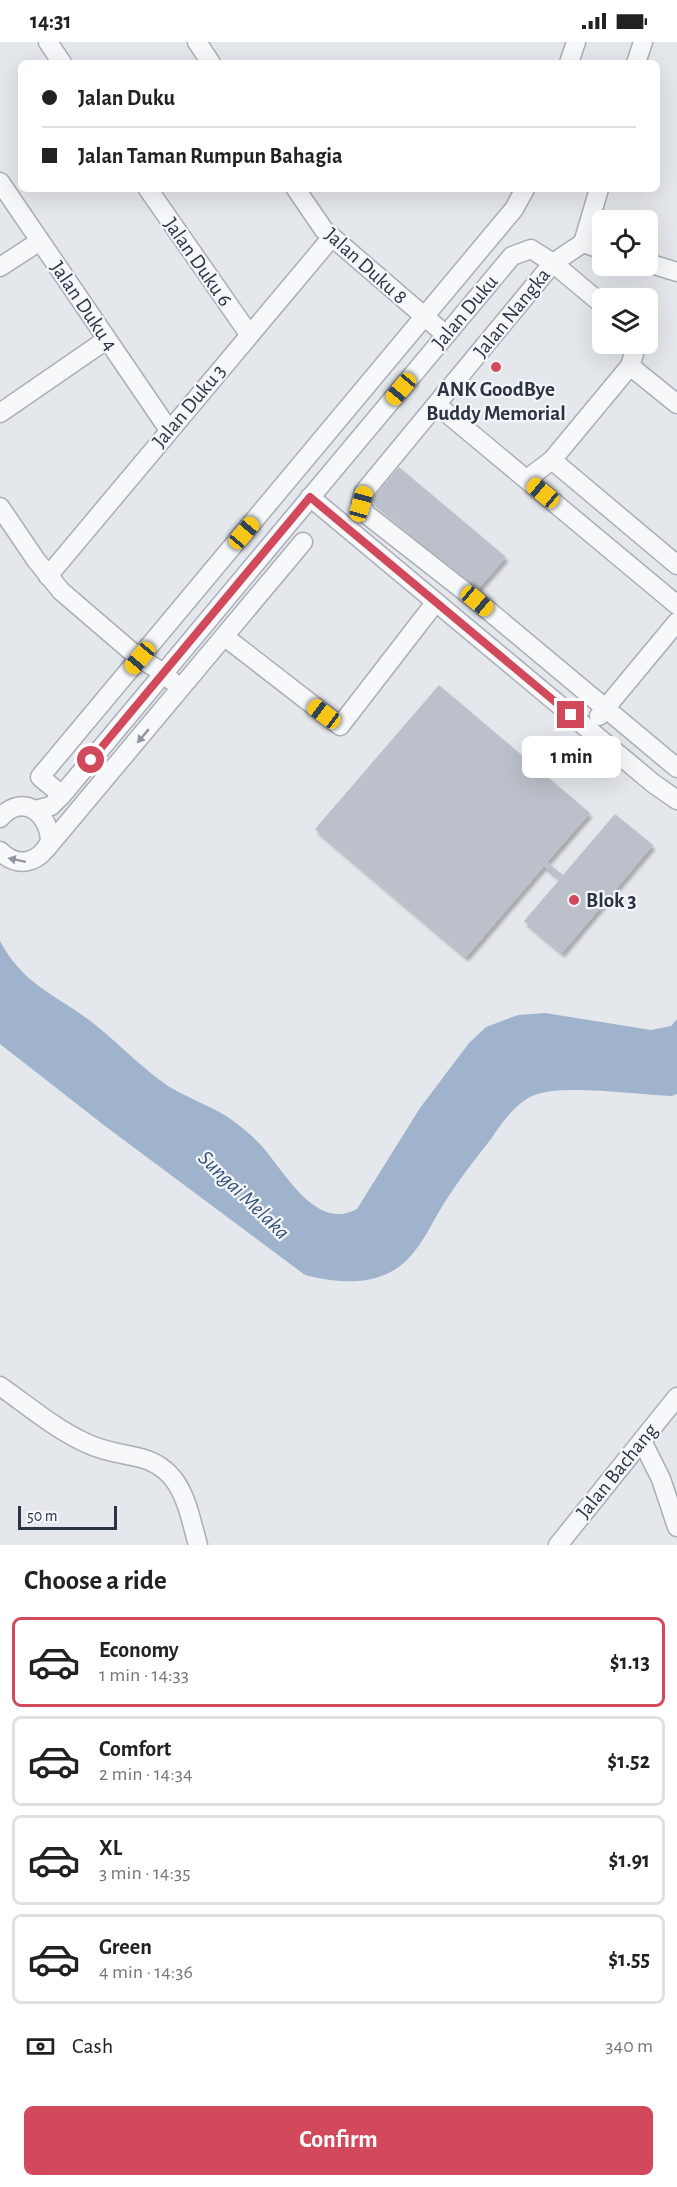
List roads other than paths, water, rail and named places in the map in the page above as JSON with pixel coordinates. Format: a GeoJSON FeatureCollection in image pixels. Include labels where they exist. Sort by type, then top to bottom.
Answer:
{"type":"FeatureCollection","features":[{"type":"Feature","properties":{"kind":"street"},"geometry":{"type":"LineString","coordinates":[[48,42],[60,60]]}},
{"type":"Feature","properties":{"kind":"street"},"geometry":{"type":"LineString","coordinates":[[197,42],[209,60]]}},
{"type":"Feature","properties":{"kind":"street"},"geometry":{"type":"LineString","coordinates":[[570,60],[576,42]]}},
{"type":"Feature","properties":{"kind":"street"},"geometry":{"type":"LineString","coordinates":[[637,60],[643,42]]}},
{"type":"Feature","properties":{"kind":"street","name":"Jalan Duku 4"},"geometry":{"type":"LineString","coordinates":[[0,182],[169,430]]}},
{"type":"Feature","properties":{"kind":"street","name":"Jalan Duku 6"},"geometry":{"type":"LineString","coordinates":[[150,192],[249,334]]}},
{"type":"Feature","properties":{"kind":"street","name":"Jalan Duku 8"},"geometry":{"type":"LineString","coordinates":[[298,192],[332,237],[446,335]]}},
{"type":"Feature","properties":{"kind":"street","name":"Jalan Duku"},"geometry":{"type":"LineString","coordinates":[[62,795],[40,777],[514,209],[523,192]]}},
{"type":"Feature","properties":{"kind":"street"},"geometry":{"type":"LineString","coordinates":[[592,246],[583,243],[598,192]]}},
{"type":"Feature","properties":{"kind":"street","name":"Jalan Duku 3"},"geometry":{"type":"LineString","coordinates":[[48,576],[332,237]]}},
{"type":"Feature","properties":{"kind":"street"},"geometry":{"type":"LineString","coordinates":[[0,267],[40,241]]}},
{"type":"Feature","properties":{"kind":"street","name":"Jalan Nangka"},"geometry":{"type":"LineString","coordinates":[[583,243],[553,263],[364,492],[361,504],[366,514],[477,601],[606,708]]}},
{"type":"Feature","properties":{"kind":"street","name":"Jalan Duku"},"geometry":{"type":"LineString","coordinates":[[35,810],[51,806],[62,795],[512,256],[531,249],[553,263]]}},
{"type":"Feature","properties":{"kind":"street"},"geometry":{"type":"LineString","coordinates":[[553,263],[592,296]]}},
{"type":"Feature","properties":{"kind":"street"},"geometry":{"type":"LineString","coordinates":[[658,266],[677,272]]}},
{"type":"Feature","properties":{"kind":"street"},"geometry":{"type":"LineString","coordinates":[[0,413],[106,340]]}},
{"type":"Feature","properties":{"kind":"street"},"geometry":{"type":"LineString","coordinates":[[527,479],[552,460],[634,355],[677,404]]}},
{"type":"Feature","properties":{"kind":"street"},"geometry":{"type":"LineString","coordinates":[[437,405],[677,605]]}},
{"type":"Feature","properties":{"kind":"street"},"geometry":{"type":"LineString","coordinates":[[552,460],[677,565]]}},
{"type":"Feature","properties":{"kind":"street"},"geometry":{"type":"LineString","coordinates":[[310,497],[435,603],[677,800]]}},
{"type":"Feature","properties":{"kind":"street"},"geometry":{"type":"LineString","coordinates":[[0,507],[61,591],[140,658],[164,673],[180,691]]}},
{"type":"Feature","properties":{"kind":"street"},"geometry":{"type":"LineString","coordinates":[[0,851],[6,858],[24,862],[33,861],[46,849],[225,638],[303,542]]}},
{"type":"Feature","properties":{"kind":"street"},"geometry":{"type":"LineString","coordinates":[[225,638],[340,726],[435,603]]}},
{"type":"Feature","properties":{"kind":"street"},"geometry":{"type":"LineString","coordinates":[[588,729],[677,622]]}},
{"type":"Feature","properties":{"kind":"street"},"geometry":{"type":"LineString","coordinates":[[606,708],[677,768]]}},
{"type":"Feature","properties":{"kind":"street"},"geometry":{"type":"LineString","coordinates":[[0,818],[18,807],[35,810],[47,823],[50,841],[46,849]]}},
{"type":"Feature","properties":{"kind":"street"},"geometry":{"type":"LineString","coordinates":[[0,1386],[84,1442],[103,1450],[153,1461],[164,1467],[182,1489],[198,1545]]}},
{"type":"Feature","properties":{"kind":"street","name":"Jalan Bachang"},"geometry":{"type":"LineString","coordinates":[[558,1545],[677,1397]]}},
{"type":"Feature","properties":{"kind":"street"},"geometry":{"type":"LineString","coordinates":[[642,1441],[661,1479],[677,1527]]}},
{"type":"Feature","properties":{"kind":"water","name":"Sungai Melaka"},"geometry":{"type":"Polygon","coordinates":[[[0,941],[20,970],[44,990],[84,1016],[168,1086],[224,1115],[243,1129],[260,1144],[302,1195],[314,1205],[328,1212],[342,1214],[357,1209],[420,1108],[469,1043],[486,1027],[518,1015],[545,1013],[651,1030],[671,1026],[677,1019],[677,1094],[672,1096],[560,1090],[532,1096],[514,1109],[504,1121],[453,1190],[408,1259],[385,1275],[373,1279],[345,1281],[318,1278],[305,1275],[105,1126],[0,1044],[0,941]]]}},
{"type":"Feature","properties":{"kind":"place","name":"ANK GoodBye Buddy Memorial"},"geometry":{"type":"Point","coordinates":[496,367]}},
{"type":"Feature","properties":{"kind":"place","name":"Blok 3"},"geometry":{"type":"Point","coordinates":[574,900]}}]}
